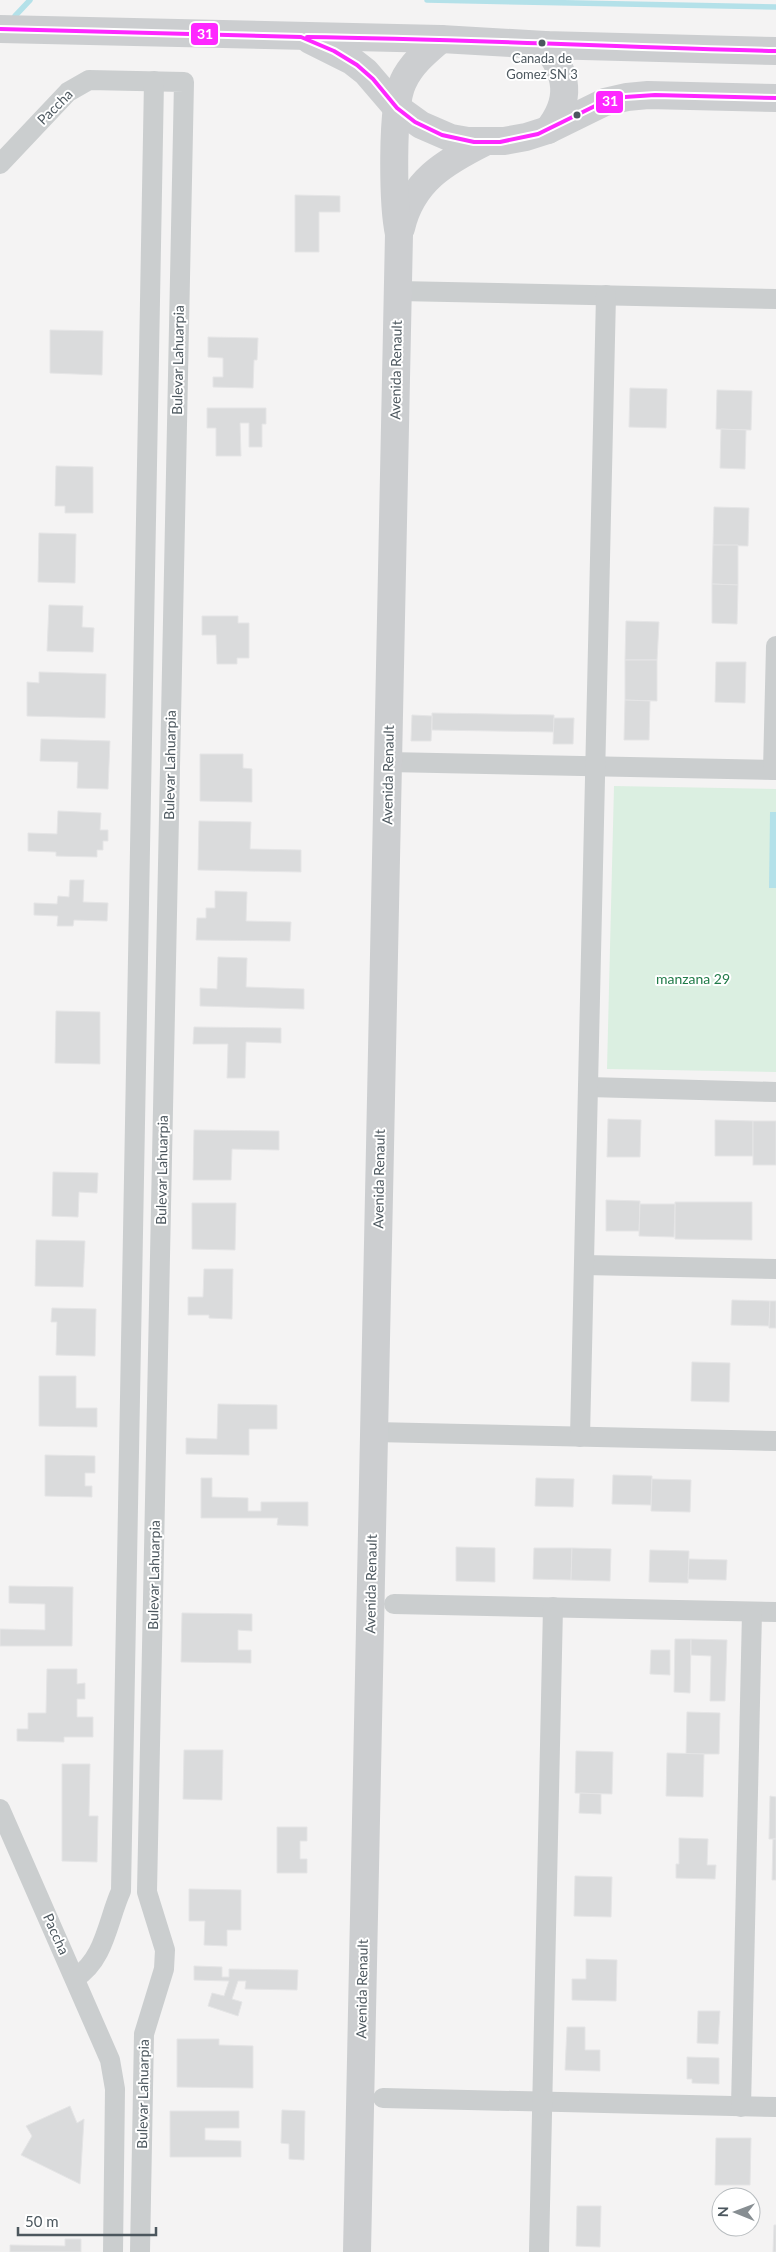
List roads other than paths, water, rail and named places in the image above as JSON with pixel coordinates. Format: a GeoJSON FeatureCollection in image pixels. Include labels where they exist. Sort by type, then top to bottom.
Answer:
{"type":"FeatureCollection","features":[{"type":"Feature","properties":{"kind":"street"},"geometry":{"type":"LineString","coordinates":[[0,29],[441,39],[545,46],[776,51]]}},
{"type":"Feature","properties":{"kind":"street"},"geometry":{"type":"LineString","coordinates":[[301,37],[322,45],[352,61],[366,72],[396,107],[408,117],[435,132],[451,138],[485,142],[504,141],[548,130],[605,102],[627,97],[648,95],[776,98]]}},
{"type":"Feature","properties":{"kind":"street"},"geometry":{"type":"LineString","coordinates":[[396,107],[402,84],[407,74],[441,39]]}},
{"type":"Feature","properties":{"kind":"street"},"geometry":{"type":"LineString","coordinates":[[545,46],[558,62],[565,82],[563,103],[548,130]]}},
{"type":"Feature","properties":{"kind":"street","name":"Paccha"},"geometry":{"type":"LineString","coordinates":[[0,164],[68,92],[81,83],[89,80],[184,82]]}},
{"type":"Feature","properties":{"kind":"street"},"geometry":{"type":"LineString","coordinates":[[76,1978],[85,1972],[95,1961],[121,1890],[154,81]]}},
{"type":"Feature","properties":{"kind":"street","name":"Bulevar Lahuarpia"},"geometry":{"type":"LineString","coordinates":[[140,2252],[144,2034],[164,1970],[165,1950],[147,1892],[184,82]]}},
{"type":"Feature","properties":{"kind":"street","name":"Avenida Renault"},"geometry":{"type":"LineString","coordinates":[[357,2252],[398,291],[399,234],[395,215],[396,107]]}},
{"type":"Feature","properties":{"kind":"street"},"geometry":{"type":"LineString","coordinates":[[399,234],[402,220],[414,194],[434,170],[448,160],[485,142]]}},
{"type":"Feature","properties":{"kind":"street"},"geometry":{"type":"LineString","coordinates":[[398,291],[776,299]]}},
{"type":"Feature","properties":{"kind":"street"},"geometry":{"type":"LineString","coordinates":[[580,1436],[606,295]]}},
{"type":"Feature","properties":{"kind":"street"},"geometry":{"type":"LineString","coordinates":[[388,762],[774,770],[776,646]]}},
{"type":"Feature","properties":{"kind":"street"},"geometry":{"type":"LineString","coordinates":[[588,1087],[776,1092]]}},
{"type":"Feature","properties":{"kind":"street"},"geometry":{"type":"LineString","coordinates":[[584,1265],[776,1269]]}},
{"type":"Feature","properties":{"kind":"street"},"geometry":{"type":"LineString","coordinates":[[374,1432],[776,1441]]}},
{"type":"Feature","properties":{"kind":"street"},"geometry":{"type":"LineString","coordinates":[[394,1604],[776,1612]]}},
{"type":"Feature","properties":{"kind":"street"},"geometry":{"type":"LineString","coordinates":[[539,2252],[553,1607]]}},
{"type":"Feature","properties":{"kind":"street"},"geometry":{"type":"LineString","coordinates":[[741,2106],[752,1612]]}},
{"type":"Feature","properties":{"kind":"street","name":"Paccha"},"geometry":{"type":"LineString","coordinates":[[0,1809],[76,1978],[110,2060],[115,2089],[113,2252]]}},
{"type":"Feature","properties":{"kind":"street"},"geometry":{"type":"LineString","coordinates":[[121,1890],[147,1892]]}},
{"type":"Feature","properties":{"kind":"street"},"geometry":{"type":"LineString","coordinates":[[110,2060],[122,2064],[132,2062],[143,2054]]}},
{"type":"Feature","properties":{"kind":"street"},"geometry":{"type":"LineString","coordinates":[[383,2098],[776,2107]]}},
{"type":"Feature","properties":{"kind":"water"},"geometry":{"type":"Polygon","coordinates":[[[770,812],[776,812],[776,888],[769,888],[770,812]]]}},
{"type":"Feature","properties":{"kind":"waterway"},"geometry":{"type":"LineString","coordinates":[[15,16],[30,0]]}},
{"type":"Feature","properties":{"kind":"waterway"},"geometry":{"type":"LineString","coordinates":[[427,0],[776,7]]}},
{"type":"Feature","properties":{"kind":"place","name":"Canada de Gomez SN 3"},"geometry":{"type":"Point","coordinates":[542,43]}},
{"type":"Feature","properties":{"kind":"park label","name":"manzana 29"},"geometry":{"type":"Point","coordinates":[693,979]}}]}
